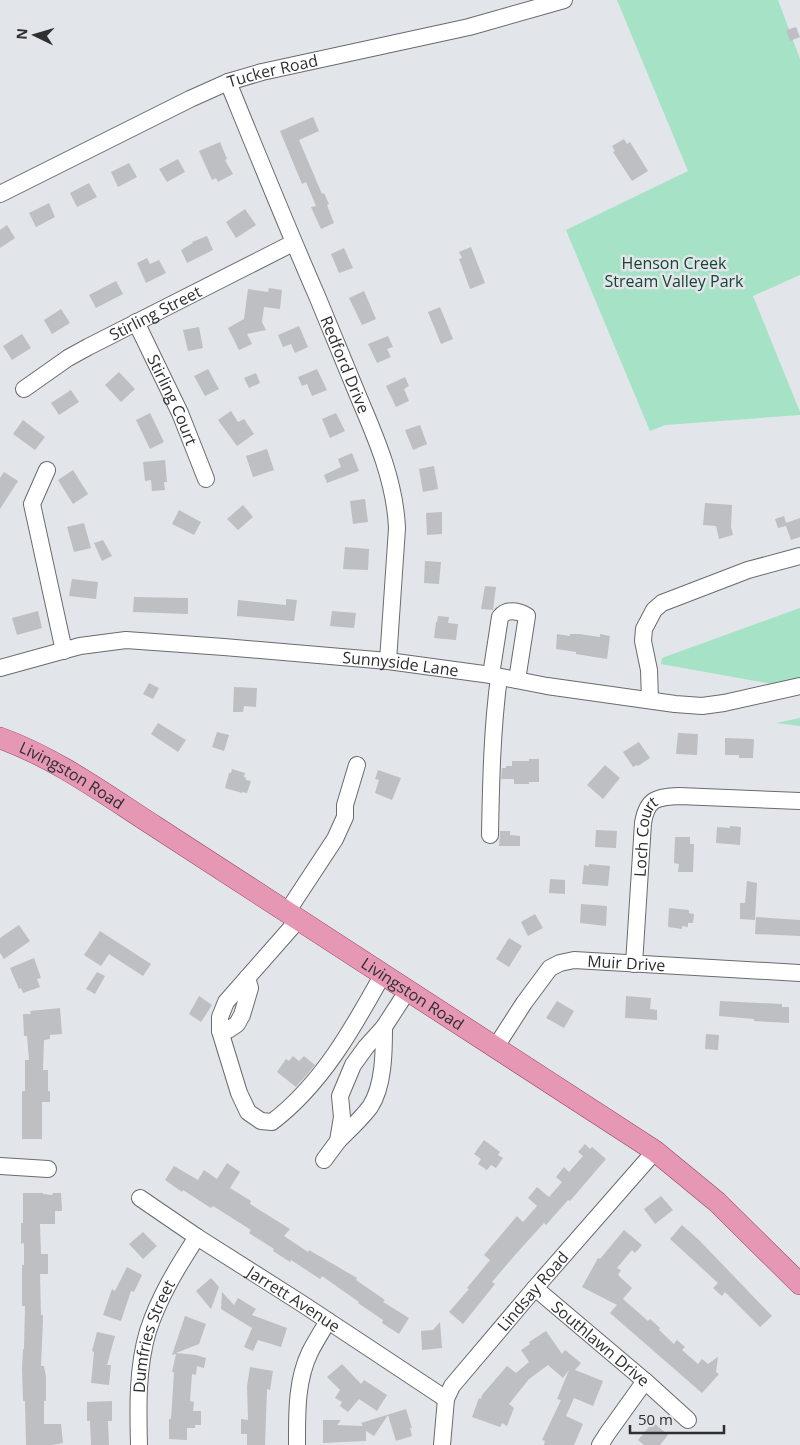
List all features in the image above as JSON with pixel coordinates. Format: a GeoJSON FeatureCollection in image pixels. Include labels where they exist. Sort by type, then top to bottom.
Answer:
{"type":"FeatureCollection","features":[{"type":"Feature","properties":{"kind":"main road","name":"Livingston Road"},"geometry":{"type":"LineString","coordinates":[[0,738],[44,756],[655,1151],[717,1202],[800,1284]]}},
{"type":"Feature","properties":{"kind":"street","name":"Tucker Road"},"geometry":{"type":"LineString","coordinates":[[0,194],[173,107],[228,82],[264,72],[469,27],[564,0]]}},
{"type":"Feature","properties":{"kind":"street","name":"Redford Drive"},"geometry":{"type":"LineString","coordinates":[[228,82],[293,243],[376,438],[390,480],[397,528],[388,661]]}},
{"type":"Feature","properties":{"kind":"street","name":"Stirling Street"},"geometry":{"type":"LineString","coordinates":[[24,389],[79,352],[293,243]]}},
{"type":"Feature","properties":{"kind":"street","name":"Stirling Court"},"geometry":{"type":"LineString","coordinates":[[136,322],[180,413],[206,479]]}},
{"type":"Feature","properties":{"kind":"street"},"geometry":{"type":"LineString","coordinates":[[47,470],[32,504],[64,651]]}},
{"type":"Feature","properties":{"kind":"street"},"geometry":{"type":"LineString","coordinates":[[650,700],[649,670],[643,641],[644,629],[654,610],[662,603],[748,570],[800,556]]}},
{"type":"Feature","properties":{"kind":"street"},"geometry":{"type":"LineString","coordinates":[[490,835],[491,756],[500,617],[509,611],[521,612],[527,616],[517,680]]}},
{"type":"Feature","properties":{"kind":"street","name":"Sunnyside Lane"},"geometry":{"type":"LineString","coordinates":[[0,668],[64,651],[126,640],[388,661],[495,676],[547,686],[702,706],[800,686]]}},
{"type":"Feature","properties":{"kind":"street"},"geometry":{"type":"LineString","coordinates":[[357,765],[345,805],[345,817],[335,839],[293,916],[247,978],[250,988],[237,1024],[228,1030],[220,1031],[239,1093],[248,1112],[261,1122],[272,1122],[288,1110],[321,1074],[354,1026],[383,974]]}},
{"type":"Feature","properties":{"kind":"street","name":"Loch Court"},"geometry":{"type":"LineString","coordinates":[[634,964],[643,824],[646,810],[652,802],[665,797],[679,796],[800,801]]}},
{"type":"Feature","properties":{"kind":"street","name":"Muir Drive"},"geometry":{"type":"LineString","coordinates":[[495,1048],[529,995],[550,968],[560,963],[574,960],[800,973]]}},
{"type":"Feature","properties":{"kind":"street"},"geometry":{"type":"LineString","coordinates":[[338,1142],[342,1117],[340,1096],[353,1064],[384,1026],[408,990]]}},
{"type":"Feature","properties":{"kind":"street"},"geometry":{"type":"LineString","coordinates":[[324,1160],[371,1106],[380,1082],[383,1062],[384,1026]]}},
{"type":"Feature","properties":{"kind":"street","name":"Lindsay Road"},"geometry":{"type":"LineString","coordinates":[[442,1445],[446,1399],[452,1386],[655,1151]]}},
{"type":"Feature","properties":{"kind":"street"},"geometry":{"type":"LineString","coordinates":[[0,1166],[48,1169]]}},
{"type":"Feature","properties":{"kind":"street","name":"Jarrett Avenue"},"geometry":{"type":"LineString","coordinates":[[140,1198],[446,1399]]}},
{"type":"Feature","properties":{"kind":"street","name":"Dumfries Street"},"geometry":{"type":"LineString","coordinates":[[139,1445],[140,1375],[148,1331],[156,1309],[176,1268],[197,1237]]}},
{"type":"Feature","properties":{"kind":"street","name":"Southlawn Drive"},"geometry":{"type":"LineString","coordinates":[[535,1288],[688,1420]]}},
{"type":"Feature","properties":{"kind":"street"},"geometry":{"type":"LineString","coordinates":[[296,1445],[300,1382],[310,1352],[328,1321]]}},
{"type":"Feature","properties":{"kind":"street"},"geometry":{"type":"LineString","coordinates":[[600,1445],[645,1381]]}},
{"type":"Feature","properties":{"kind":"green space","name":"Henson Creek Stream Valley Park"},"geometry":{"type":"Polygon","coordinates":[[[617,0],[778,0],[800,59],[800,275],[753,296],[800,415],[665,425],[650,431],[566,230],[688,171],[617,0]]]}},
{"type":"Feature","properties":{"kind":"green space"},"geometry":{"type":"Polygon","coordinates":[[[800,608],[800,689],[661,664],[662,658],[800,608]]]}},
{"type":"Feature","properties":{"kind":"green space"},"geometry":{"type":"Polygon","coordinates":[[[800,718],[800,726],[776,723],[800,718]]]}},
{"type":"Feature","properties":{"kind":"building"},"geometry":{"type":"Polygon","coordinates":[[[796,27],[800,37],[790,41],[786,30],[796,27]]]}},
{"type":"Feature","properties":{"kind":"building"},"geometry":{"type":"Polygon","coordinates":[[[313,117],[319,131],[299,140],[322,194],[324,193],[329,204],[327,205],[334,223],[321,229],[311,207],[316,206],[306,182],[302,184],[280,131],[313,117]]]}},
{"type":"Feature","properties":{"kind":"building"},"geometry":{"type":"Polygon","coordinates":[[[624,139],[627,144],[630,142],[648,171],[632,181],[613,152],[615,151],[612,146],[624,139]]]}},
{"type":"Feature","properties":{"kind":"building"},"geometry":{"type":"Polygon","coordinates":[[[220,142],[227,159],[225,160],[233,174],[218,182],[216,178],[212,180],[199,151],[220,142]]]}},
{"type":"Feature","properties":{"kind":"building"},"geometry":{"type":"Polygon","coordinates":[[[178,159],[185,172],[167,182],[159,169],[178,159]]]}},
{"type":"Feature","properties":{"kind":"building"},"geometry":{"type":"Polygon","coordinates":[[[129,163],[137,177],[118,187],[111,172],[129,163]]]}},
{"type":"Feature","properties":{"kind":"building"},"geometry":{"type":"Polygon","coordinates":[[[89,183],[97,197],[77,207],[70,193],[89,183]]]}},
{"type":"Feature","properties":{"kind":"building"},"geometry":{"type":"Polygon","coordinates":[[[49,203],[55,217],[36,227],[29,213],[49,203]]]}},
{"type":"Feature","properties":{"kind":"building"},"geometry":{"type":"Polygon","coordinates":[[[245,209],[256,225],[236,238],[226,222],[245,209]]]}},
{"type":"Feature","properties":{"kind":"building"},"geometry":{"type":"Polygon","coordinates":[[[7,225],[15,238],[0,248],[0,230],[7,225]]]}},
{"type":"Feature","properties":{"kind":"building"},"geometry":{"type":"Polygon","coordinates":[[[207,236],[213,250],[187,263],[181,250],[192,242],[207,236]]]}},
{"type":"Feature","properties":{"kind":"building"},"geometry":{"type":"Polygon","coordinates":[[[471,247],[485,283],[470,289],[459,259],[462,258],[459,252],[471,247]]]}},
{"type":"Feature","properties":{"kind":"building"},"geometry":{"type":"Polygon","coordinates":[[[344,248],[353,268],[339,273],[331,254],[344,248]]]}},
{"type":"Feature","properties":{"kind":"building"},"geometry":{"type":"Polygon","coordinates":[[[147,258],[150,264],[159,260],[166,273],[146,283],[137,263],[147,258]]]}},
{"type":"Feature","properties":{"kind":"building"},"geometry":{"type":"Polygon","coordinates":[[[116,281],[123,294],[96,308],[89,295],[116,281]]]}},
{"type":"Feature","properties":{"kind":"building"},"geometry":{"type":"Polygon","coordinates":[[[269,288],[282,290],[280,309],[264,307],[262,322],[266,330],[247,334],[252,344],[239,350],[228,328],[244,319],[248,289],[268,292],[269,288]]]}},
{"type":"Feature","properties":{"kind":"building"},"geometry":{"type":"Polygon","coordinates":[[[364,291],[376,319],[362,325],[349,298],[364,291]]]}},
{"type":"Feature","properties":{"kind":"building"},"geometry":{"type":"Polygon","coordinates":[[[440,307],[453,339],[441,344],[428,312],[440,307]]]}},
{"type":"Feature","properties":{"kind":"building"},"geometry":{"type":"Polygon","coordinates":[[[61,309],[70,323],[52,334],[44,320],[61,309]]]}},
{"type":"Feature","properties":{"kind":"building"},"geometry":{"type":"Polygon","coordinates":[[[299,326],[308,347],[295,353],[291,344],[283,347],[278,335],[299,326]]]}},
{"type":"Feature","properties":{"kind":"building"},"geometry":{"type":"Polygon","coordinates":[[[199,327],[203,348],[188,351],[183,330],[199,327]]]}},
{"type":"Feature","properties":{"kind":"building"},"geometry":{"type":"Polygon","coordinates":[[[22,334],[31,348],[12,360],[3,346],[22,334]]]}},
{"type":"Feature","properties":{"kind":"building"},"geometry":{"type":"Polygon","coordinates":[[[388,336],[393,347],[387,349],[391,357],[377,363],[368,344],[388,336]]]}},
{"type":"Feature","properties":{"kind":"building"},"geometry":{"type":"Polygon","coordinates":[[[208,369],[219,389],[205,396],[194,376],[208,369]]]}},
{"type":"Feature","properties":{"kind":"building"},"geometry":{"type":"Polygon","coordinates":[[[317,369],[327,390],[312,396],[307,384],[302,386],[298,377],[317,369]]]}},
{"type":"Feature","properties":{"kind":"building"},"geometry":{"type":"Polygon","coordinates":[[[119,372],[135,389],[121,402],[105,385],[119,372]]]}},
{"type":"Feature","properties":{"kind":"building"},"geometry":{"type":"Polygon","coordinates":[[[256,373],[260,383],[249,388],[244,378],[256,373]]]}},
{"type":"Feature","properties":{"kind":"building"},"geometry":{"type":"Polygon","coordinates":[[[405,377],[409,386],[404,389],[409,401],[396,407],[386,386],[405,377]]]}},
{"type":"Feature","properties":{"kind":"building"},"geometry":{"type":"Polygon","coordinates":[[[71,390],[79,402],[59,415],[51,403],[71,390]]]}},
{"type":"Feature","properties":{"kind":"building"},"geometry":{"type":"Polygon","coordinates":[[[231,411],[238,422],[244,419],[254,434],[237,446],[218,420],[231,411]]]}},
{"type":"Feature","properties":{"kind":"building"},"geometry":{"type":"Polygon","coordinates":[[[150,413],[164,442],[150,449],[136,420],[150,413]]]}},
{"type":"Feature","properties":{"kind":"building"},"geometry":{"type":"Polygon","coordinates":[[[336,413],[345,431],[330,438],[322,419],[336,413]]]}},
{"type":"Feature","properties":{"kind":"building"},"geometry":{"type":"Polygon","coordinates":[[[23,420],[45,437],[35,450],[13,434],[23,420]]]}},
{"type":"Feature","properties":{"kind":"building"},"geometry":{"type":"Polygon","coordinates":[[[420,425],[427,444],[413,450],[405,430],[420,425]]]}},
{"type":"Feature","properties":{"kind":"building"},"geometry":{"type":"Polygon","coordinates":[[[267,449],[274,470],[253,477],[246,456],[267,449]]]}},
{"type":"Feature","properties":{"kind":"building"},"geometry":{"type":"Polygon","coordinates":[[[352,453],[359,471],[327,483],[324,475],[341,467],[338,459],[352,453]]]}},
{"type":"Feature","properties":{"kind":"building"},"geometry":{"type":"Polygon","coordinates":[[[165,460],[167,482],[164,482],[165,490],[152,491],[151,480],[145,481],[143,462],[165,460]]]}},
{"type":"Feature","properties":{"kind":"building"},"geometry":{"type":"Polygon","coordinates":[[[434,466],[438,489],[423,492],[419,469],[434,466]]]}},
{"type":"Feature","properties":{"kind":"building"},"geometry":{"type":"Polygon","coordinates":[[[73,470],[88,494],[73,504],[58,480],[73,470]]]}},
{"type":"Feature","properties":{"kind":"building"},"geometry":{"type":"Polygon","coordinates":[[[4,472],[18,481],[0,509],[0,478],[4,472]]]}},
{"type":"Feature","properties":{"kind":"building"},"geometry":{"type":"Polygon","coordinates":[[[365,499],[368,522],[353,524],[350,501],[365,499]]]}},
{"type":"Feature","properties":{"kind":"building"},"geometry":{"type":"Polygon","coordinates":[[[705,503],[732,505],[731,527],[733,535],[719,539],[716,526],[703,525],[705,503]]]}},
{"type":"Feature","properties":{"kind":"building"},"geometry":{"type":"Polygon","coordinates":[[[243,505],[253,517],[238,530],[227,519],[243,505]]]}},
{"type":"Feature","properties":{"kind":"building"},"geometry":{"type":"Polygon","coordinates":[[[179,510],[201,522],[194,535],[172,524],[179,510]]]}},
{"type":"Feature","properties":{"kind":"building"},"geometry":{"type":"Polygon","coordinates":[[[442,512],[442,534],[427,535],[426,513],[442,512]]]}},
{"type":"Feature","properties":{"kind":"building"},"geometry":{"type":"Polygon","coordinates":[[[784,516],[786,523],[800,518],[800,537],[791,540],[786,526],[778,528],[775,519],[784,516]]]}},
{"type":"Feature","properties":{"kind":"building"},"geometry":{"type":"Polygon","coordinates":[[[84,523],[91,548],[74,552],[67,527],[84,523]]]}},
{"type":"Feature","properties":{"kind":"building"},"geometry":{"type":"Polygon","coordinates":[[[103,540],[112,556],[102,561],[94,543],[103,540]]]}},
{"type":"Feature","properties":{"kind":"building"},"geometry":{"type":"Polygon","coordinates":[[[345,547],[369,549],[368,570],[343,569],[345,547]]]}},
{"type":"Feature","properties":{"kind":"building"},"geometry":{"type":"Polygon","coordinates":[[[425,561],[441,562],[439,584],[424,583],[425,561]]]}},
{"type":"Feature","properties":{"kind":"building"},"geometry":{"type":"Polygon","coordinates":[[[72,579],[98,582],[96,599],[69,596],[72,579]]]}},
{"type":"Feature","properties":{"kind":"building"},"geometry":{"type":"Polygon","coordinates":[[[485,586],[496,587],[493,610],[481,609],[485,586]]]}},
{"type":"Feature","properties":{"kind":"building"},"geometry":{"type":"Polygon","coordinates":[[[134,597],[188,598],[188,614],[133,612],[134,597]]]}},
{"type":"Feature","properties":{"kind":"building"},"geometry":{"type":"Polygon","coordinates":[[[286,599],[297,600],[294,621],[237,616],[238,600],[286,605],[286,599]]]}},
{"type":"Feature","properties":{"kind":"building"},"geometry":{"type":"Polygon","coordinates":[[[38,611],[42,628],[17,635],[12,618],[38,611]]]}},
{"type":"Feature","properties":{"kind":"building"},"geometry":{"type":"Polygon","coordinates":[[[332,611],[356,613],[354,628],[330,626],[332,611]]]}},
{"type":"Feature","properties":{"kind":"building"},"geometry":{"type":"Polygon","coordinates":[[[438,616],[449,617],[448,623],[458,624],[456,640],[434,638],[438,616]]]}},
{"type":"Feature","properties":{"kind":"building"},"geometry":{"type":"Polygon","coordinates":[[[557,634],[570,636],[570,634],[579,634],[600,637],[600,634],[610,636],[607,659],[556,649],[557,634]]]}},
{"type":"Feature","properties":{"kind":"building"},"geometry":{"type":"Polygon","coordinates":[[[149,683],[159,688],[153,699],[143,694],[149,683]]]}},
{"type":"Feature","properties":{"kind":"building"},"geometry":{"type":"Polygon","coordinates":[[[234,687],[257,688],[256,707],[244,706],[243,712],[233,712],[234,687]]]}},
{"type":"Feature","properties":{"kind":"building"},"geometry":{"type":"Polygon","coordinates":[[[158,723],[186,740],[178,752],[151,734],[158,723]]]}},
{"type":"Feature","properties":{"kind":"building"},"geometry":{"type":"Polygon","coordinates":[[[217,732],[229,735],[224,751],[212,747],[217,732]]]}},
{"type":"Feature","properties":{"kind":"building"},"geometry":{"type":"Polygon","coordinates":[[[678,733],[698,734],[697,755],[676,754],[678,733]]]}},
{"type":"Feature","properties":{"kind":"building"},"geometry":{"type":"Polygon","coordinates":[[[725,738],[754,739],[753,758],[725,755],[725,738]]]}},
{"type":"Feature","properties":{"kind":"building"},"geometry":{"type":"Polygon","coordinates":[[[639,742],[650,758],[633,767],[623,752],[639,742]]]}},
{"type":"Feature","properties":{"kind":"building"},"geometry":{"type":"Polygon","coordinates":[[[529,759],[539,759],[539,782],[514,784],[514,779],[501,779],[502,768],[512,766],[512,761],[529,761],[529,759]]]}},
{"type":"Feature","properties":{"kind":"building"},"geometry":{"type":"Polygon","coordinates":[[[605,765],[620,778],[603,799],[587,785],[605,765]]]}},
{"type":"Feature","properties":{"kind":"building"},"geometry":{"type":"Polygon","coordinates":[[[232,769],[245,773],[244,777],[246,780],[251,781],[247,793],[225,788],[232,769]]]}},
{"type":"Feature","properties":{"kind":"building"},"geometry":{"type":"Polygon","coordinates":[[[378,770],[401,778],[392,800],[375,793],[379,780],[375,779],[378,770]]]}},
{"type":"Feature","properties":{"kind":"building"},"geometry":{"type":"Polygon","coordinates":[[[730,826],[741,827],[740,845],[716,843],[717,827],[730,828],[730,826]]]}},
{"type":"Feature","properties":{"kind":"building"},"geometry":{"type":"Polygon","coordinates":[[[596,830],[617,831],[616,848],[595,847],[596,830]]]}},
{"type":"Feature","properties":{"kind":"building"},"geometry":{"type":"Polygon","coordinates":[[[500,831],[510,831],[510,835],[520,836],[520,846],[499,846],[500,831]]]}},
{"type":"Feature","properties":{"kind":"building"},"geometry":{"type":"Polygon","coordinates":[[[675,837],[690,837],[690,844],[694,844],[693,872],[678,872],[679,864],[674,863],[675,837]]]}},
{"type":"Feature","properties":{"kind":"building"},"geometry":{"type":"Polygon","coordinates":[[[589,864],[610,866],[608,886],[582,884],[584,865],[589,866],[589,864]]]}},
{"type":"Feature","properties":{"kind":"building"},"geometry":{"type":"Polygon","coordinates":[[[550,879],[565,880],[565,894],[549,893],[550,879]]]}},
{"type":"Feature","properties":{"kind":"building"},"geometry":{"type":"Polygon","coordinates":[[[747,881],[757,883],[755,920],[740,919],[740,903],[745,903],[747,881]]]}},
{"type":"Feature","properties":{"kind":"building"},"geometry":{"type":"Polygon","coordinates":[[[581,904],[607,906],[606,926],[580,923],[581,904]]]}},
{"type":"Feature","properties":{"kind":"building"},"geometry":{"type":"Polygon","coordinates":[[[669,908],[689,910],[689,913],[694,914],[693,923],[688,923],[688,927],[682,926],[682,929],[668,927],[669,908]]]}},
{"type":"Feature","properties":{"kind":"building"},"geometry":{"type":"Polygon","coordinates":[[[535,914],[543,928],[528,936],[521,922],[535,914]]]}},
{"type":"Feature","properties":{"kind":"building"},"geometry":{"type":"Polygon","coordinates":[[[756,917],[800,920],[800,936],[755,934],[756,917]]]}},
{"type":"Feature","properties":{"kind":"building"},"geometry":{"type":"Polygon","coordinates":[[[19,925],[30,941],[4,959],[0,953],[0,938],[19,925]]]}},
{"type":"Feature","properties":{"kind":"building"},"geometry":{"type":"Polygon","coordinates":[[[100,931],[151,964],[143,976],[109,954],[101,966],[84,955],[100,931]]]}},
{"type":"Feature","properties":{"kind":"building"},"geometry":{"type":"Polygon","coordinates":[[[509,938],[522,946],[509,967],[496,959],[509,938]]]}},
{"type":"Feature","properties":{"kind":"building"},"geometry":{"type":"Polygon","coordinates":[[[34,958],[41,978],[37,979],[40,987],[23,993],[21,988],[19,989],[10,968],[34,958]]]}},
{"type":"Feature","properties":{"kind":"building"},"geometry":{"type":"Polygon","coordinates":[[[97,972],[105,976],[95,994],[86,989],[97,972]]]}},
{"type":"Feature","properties":{"kind":"building"},"geometry":{"type":"Polygon","coordinates":[[[199,996],[212,1005],[201,1022],[189,1014],[199,996]]]}},
{"type":"Feature","properties":{"kind":"building"},"geometry":{"type":"Polygon","coordinates":[[[626,996],[651,998],[650,1009],[657,1010],[657,1020],[625,1018],[626,996]]]}},
{"type":"Feature","properties":{"kind":"building"},"geometry":{"type":"Polygon","coordinates":[[[557,1001],[574,1011],[564,1028],[546,1018],[557,1001]]]}},
{"type":"Feature","properties":{"kind":"building"},"geometry":{"type":"Polygon","coordinates":[[[720,1001],[782,1004],[782,1007],[789,1007],[789,1023],[719,1016],[720,1001]]]}},
{"type":"Feature","properties":{"kind":"building"},"geometry":{"type":"Polygon","coordinates":[[[60,1008],[62,1034],[50,1035],[50,1039],[44,1040],[43,1070],[48,1070],[50,1102],[42,1102],[42,1139],[22,1139],[22,1091],[25,1091],[25,1060],[29,1060],[27,1036],[24,1036],[23,1014],[31,1014],[30,1011],[60,1008]]]}},
{"type":"Feature","properties":{"kind":"building"},"geometry":{"type":"Polygon","coordinates":[[[706,1034],[719,1035],[718,1050],[705,1049],[706,1034]]]}},
{"type":"Feature","properties":{"kind":"building"},"geometry":{"type":"Polygon","coordinates":[[[293,1056],[299,1061],[304,1056],[315,1065],[296,1087],[277,1072],[286,1059],[289,1061],[293,1056]]]}},
{"type":"Feature","properties":{"kind":"building"},"geometry":{"type":"Polygon","coordinates":[[[484,1140],[500,1152],[498,1155],[503,1158],[496,1168],[491,1165],[487,1170],[478,1164],[481,1159],[474,1154],[484,1140]]]}},
{"type":"Feature","properties":{"kind":"building"},"geometry":{"type":"Polygon","coordinates":[[[585,1144],[590,1149],[592,1147],[606,1159],[570,1201],[568,1200],[546,1225],[544,1223],[515,1255],[492,1282],[495,1284],[463,1324],[449,1312],[490,1260],[484,1255],[517,1216],[523,1222],[537,1206],[528,1198],[537,1187],[549,1197],[562,1182],[556,1177],[564,1167],[569,1172],[583,1156],[578,1152],[585,1144]]]}},
{"type":"Feature","properties":{"kind":"building"},"geometry":{"type":"Polygon","coordinates":[[[227,1163],[240,1172],[230,1188],[251,1201],[250,1204],[290,1229],[284,1236],[308,1252],[309,1250],[357,1278],[356,1280],[385,1300],[383,1302],[409,1318],[399,1334],[382,1323],[383,1320],[322,1276],[320,1279],[291,1260],[290,1262],[249,1233],[251,1230],[213,1206],[211,1208],[183,1190],[182,1192],[165,1180],[174,1166],[198,1180],[204,1170],[217,1179],[227,1163]]]}},
{"type":"Feature","properties":{"kind":"building"},"geometry":{"type":"Polygon","coordinates":[[[23,1193],[52,1195],[53,1193],[61,1193],[62,1211],[55,1211],[55,1224],[40,1224],[41,1254],[48,1254],[48,1274],[40,1274],[41,1315],[43,1315],[41,1366],[44,1366],[46,1377],[44,1424],[61,1424],[63,1443],[52,1445],[26,1445],[22,1369],[25,1306],[22,1306],[24,1243],[21,1244],[21,1223],[23,1223],[23,1193]]]}},
{"type":"Feature","properties":{"kind":"building"},"geometry":{"type":"Polygon","coordinates":[[[661,1196],[673,1210],[655,1224],[644,1209],[661,1196]]]}},
{"type":"Feature","properties":{"kind":"building"},"geometry":{"type":"Polygon","coordinates":[[[682,1225],[699,1240],[772,1316],[760,1327],[725,1292],[722,1296],[713,1288],[718,1283],[670,1239],[682,1225]]]}},
{"type":"Feature","properties":{"kind":"building"},"geometry":{"type":"Polygon","coordinates":[[[624,1230],[642,1245],[635,1253],[632,1250],[617,1268],[621,1270],[618,1275],[632,1288],[623,1299],[648,1321],[650,1319],[674,1344],[677,1340],[685,1347],[682,1350],[698,1364],[702,1359],[708,1364],[718,1357],[716,1372],[719,1374],[702,1393],[610,1313],[617,1305],[582,1287],[598,1258],[600,1259],[624,1230]]]}},
{"type":"Feature","properties":{"kind":"building"},"geometry":{"type":"Polygon","coordinates":[[[143,1232],[157,1246],[143,1259],[129,1244],[143,1232]]]}},
{"type":"Feature","properties":{"kind":"building"},"geometry":{"type":"Polygon","coordinates":[[[127,1267],[142,1275],[134,1292],[131,1291],[121,1321],[103,1315],[112,1289],[115,1291],[127,1267]]]}},
{"type":"Feature","properties":{"kind":"building"},"geometry":{"type":"Polygon","coordinates":[[[211,1278],[219,1287],[211,1309],[196,1291],[211,1278]]]}},
{"type":"Feature","properties":{"kind":"building"},"geometry":{"type":"Polygon","coordinates":[[[222,1292],[234,1305],[238,1298],[256,1309],[252,1315],[287,1328],[281,1347],[258,1340],[253,1351],[244,1347],[252,1328],[221,1309],[222,1292]]]}},
{"type":"Feature","properties":{"kind":"building"},"geometry":{"type":"Polygon","coordinates":[[[185,1316],[206,1324],[199,1344],[176,1353],[206,1358],[204,1368],[197,1366],[196,1375],[192,1374],[190,1401],[194,1402],[193,1411],[201,1411],[201,1425],[195,1425],[195,1428],[187,1428],[187,1440],[169,1439],[174,1372],[172,1372],[176,1354],[172,1355],[185,1316]]]}},
{"type":"Feature","properties":{"kind":"building"},"geometry":{"type":"Polygon","coordinates":[[[440,1322],[442,1348],[422,1350],[421,1331],[433,1330],[440,1322]]]}},
{"type":"Feature","properties":{"kind":"building"},"geometry":{"type":"Polygon","coordinates":[[[546,1331],[562,1354],[565,1350],[581,1363],[575,1370],[603,1381],[593,1406],[574,1398],[566,1416],[583,1424],[574,1445],[544,1445],[545,1441],[542,1440],[561,1400],[557,1399],[569,1370],[563,1378],[548,1365],[529,1379],[509,1404],[514,1408],[507,1426],[502,1423],[500,1427],[472,1417],[479,1398],[481,1399],[482,1395],[507,1366],[516,1373],[529,1362],[521,1350],[530,1344],[529,1342],[546,1331]]]}},
{"type":"Feature","properties":{"kind":"building"},"geometry":{"type":"Polygon","coordinates":[[[97,1332],[115,1336],[107,1365],[111,1365],[109,1385],[91,1383],[94,1352],[92,1351],[97,1332]]]}},
{"type":"Feature","properties":{"kind":"building"},"geometry":{"type":"Polygon","coordinates":[[[342,1364],[361,1384],[364,1380],[387,1395],[377,1411],[359,1399],[348,1412],[340,1406],[342,1402],[335,1398],[340,1390],[327,1377],[342,1364]]]}},
{"type":"Feature","properties":{"kind":"building"},"geometry":{"type":"Polygon","coordinates":[[[250,1367],[273,1371],[270,1390],[267,1389],[265,1445],[247,1445],[247,1434],[241,1434],[241,1419],[248,1420],[247,1386],[250,1367]]]}},
{"type":"Feature","properties":{"kind":"building"},"geometry":{"type":"Polygon","coordinates":[[[112,1401],[112,1421],[108,1421],[109,1445],[91,1445],[90,1421],[87,1421],[87,1402],[112,1401]]]}},
{"type":"Feature","properties":{"kind":"building"},"geometry":{"type":"Polygon","coordinates":[[[406,1409],[412,1428],[410,1428],[412,1436],[396,1441],[388,1415],[374,1436],[366,1431],[366,1441],[323,1443],[323,1420],[341,1420],[337,1425],[363,1426],[361,1423],[406,1409]]]}},
{"type":"Feature","properties":{"kind":"building"},"geometry":{"type":"Polygon","coordinates":[[[653,1422],[668,1435],[660,1445],[644,1445],[638,1440],[653,1422]]]}}]}
